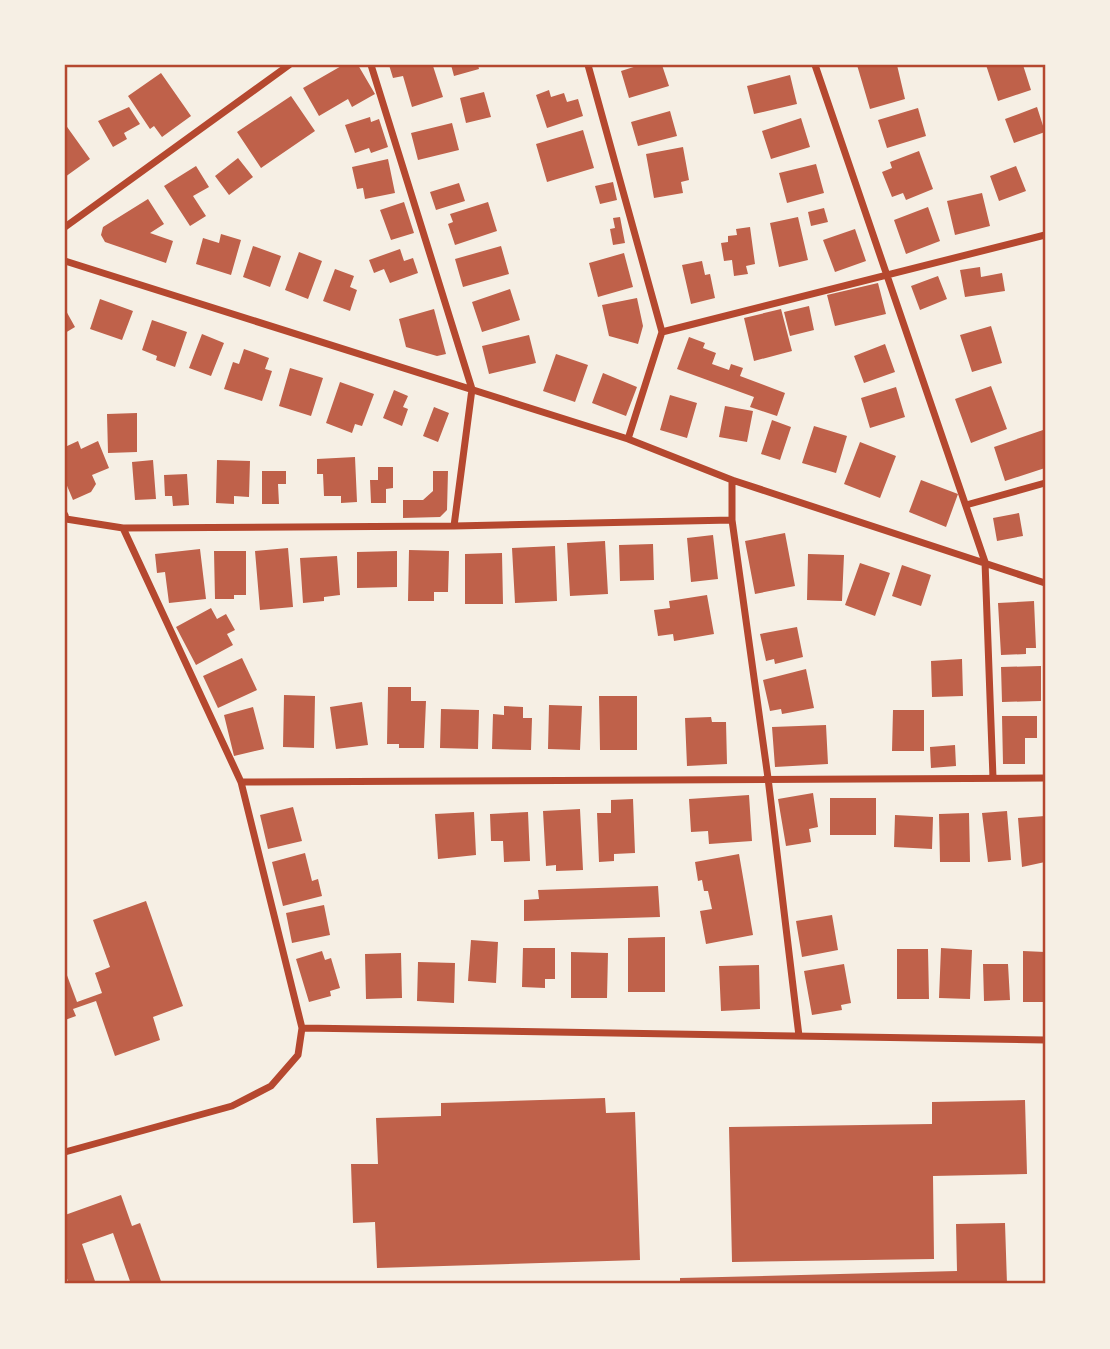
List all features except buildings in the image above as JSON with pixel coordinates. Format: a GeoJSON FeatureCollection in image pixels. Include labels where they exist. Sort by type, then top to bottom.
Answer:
{"type":"FeatureCollection","features":[{"type":"Feature","properties":{"kind":"street"},"geometry":{"type":"LineString","coordinates":[[65,226],[289,65]]}},
{"type":"Feature","properties":{"kind":"street"},"geometry":{"type":"LineString","coordinates":[[371,65],[472,389],[454,526]]}},
{"type":"Feature","properties":{"kind":"street"},"geometry":{"type":"LineString","coordinates":[[589,65],[662,331],[628,439]]}},
{"type":"Feature","properties":{"kind":"street"},"geometry":{"type":"LineString","coordinates":[[815,65],[985,562],[993,778]]}},
{"type":"Feature","properties":{"kind":"street"},"geometry":{"type":"LineString","coordinates":[[662,331],[1045,235]]}},
{"type":"Feature","properties":{"kind":"street"},"geometry":{"type":"LineString","coordinates":[[65,261],[628,439],[732,480],[1045,583]]}},
{"type":"Feature","properties":{"kind":"street"},"geometry":{"type":"LineString","coordinates":[[732,480],[732,520],[768,778],[799,1036]]}},
{"type":"Feature","properties":{"kind":"street"},"geometry":{"type":"LineString","coordinates":[[966,505],[1045,483]]}},
{"type":"Feature","properties":{"kind":"street"},"geometry":{"type":"LineString","coordinates":[[65,515],[66,519],[123,528],[454,526],[732,520]]}},
{"type":"Feature","properties":{"kind":"street"},"geometry":{"type":"LineString","coordinates":[[65,1152],[232,1106],[271,1086],[298,1055],[302,1028],[241,782],[123,528]]}},
{"type":"Feature","properties":{"kind":"street"},"geometry":{"type":"LineString","coordinates":[[241,782],[1045,778]]}},
{"type":"Feature","properties":{"kind":"street"},"geometry":{"type":"LineString","coordinates":[[302,1028],[1045,1040]]}}]}
